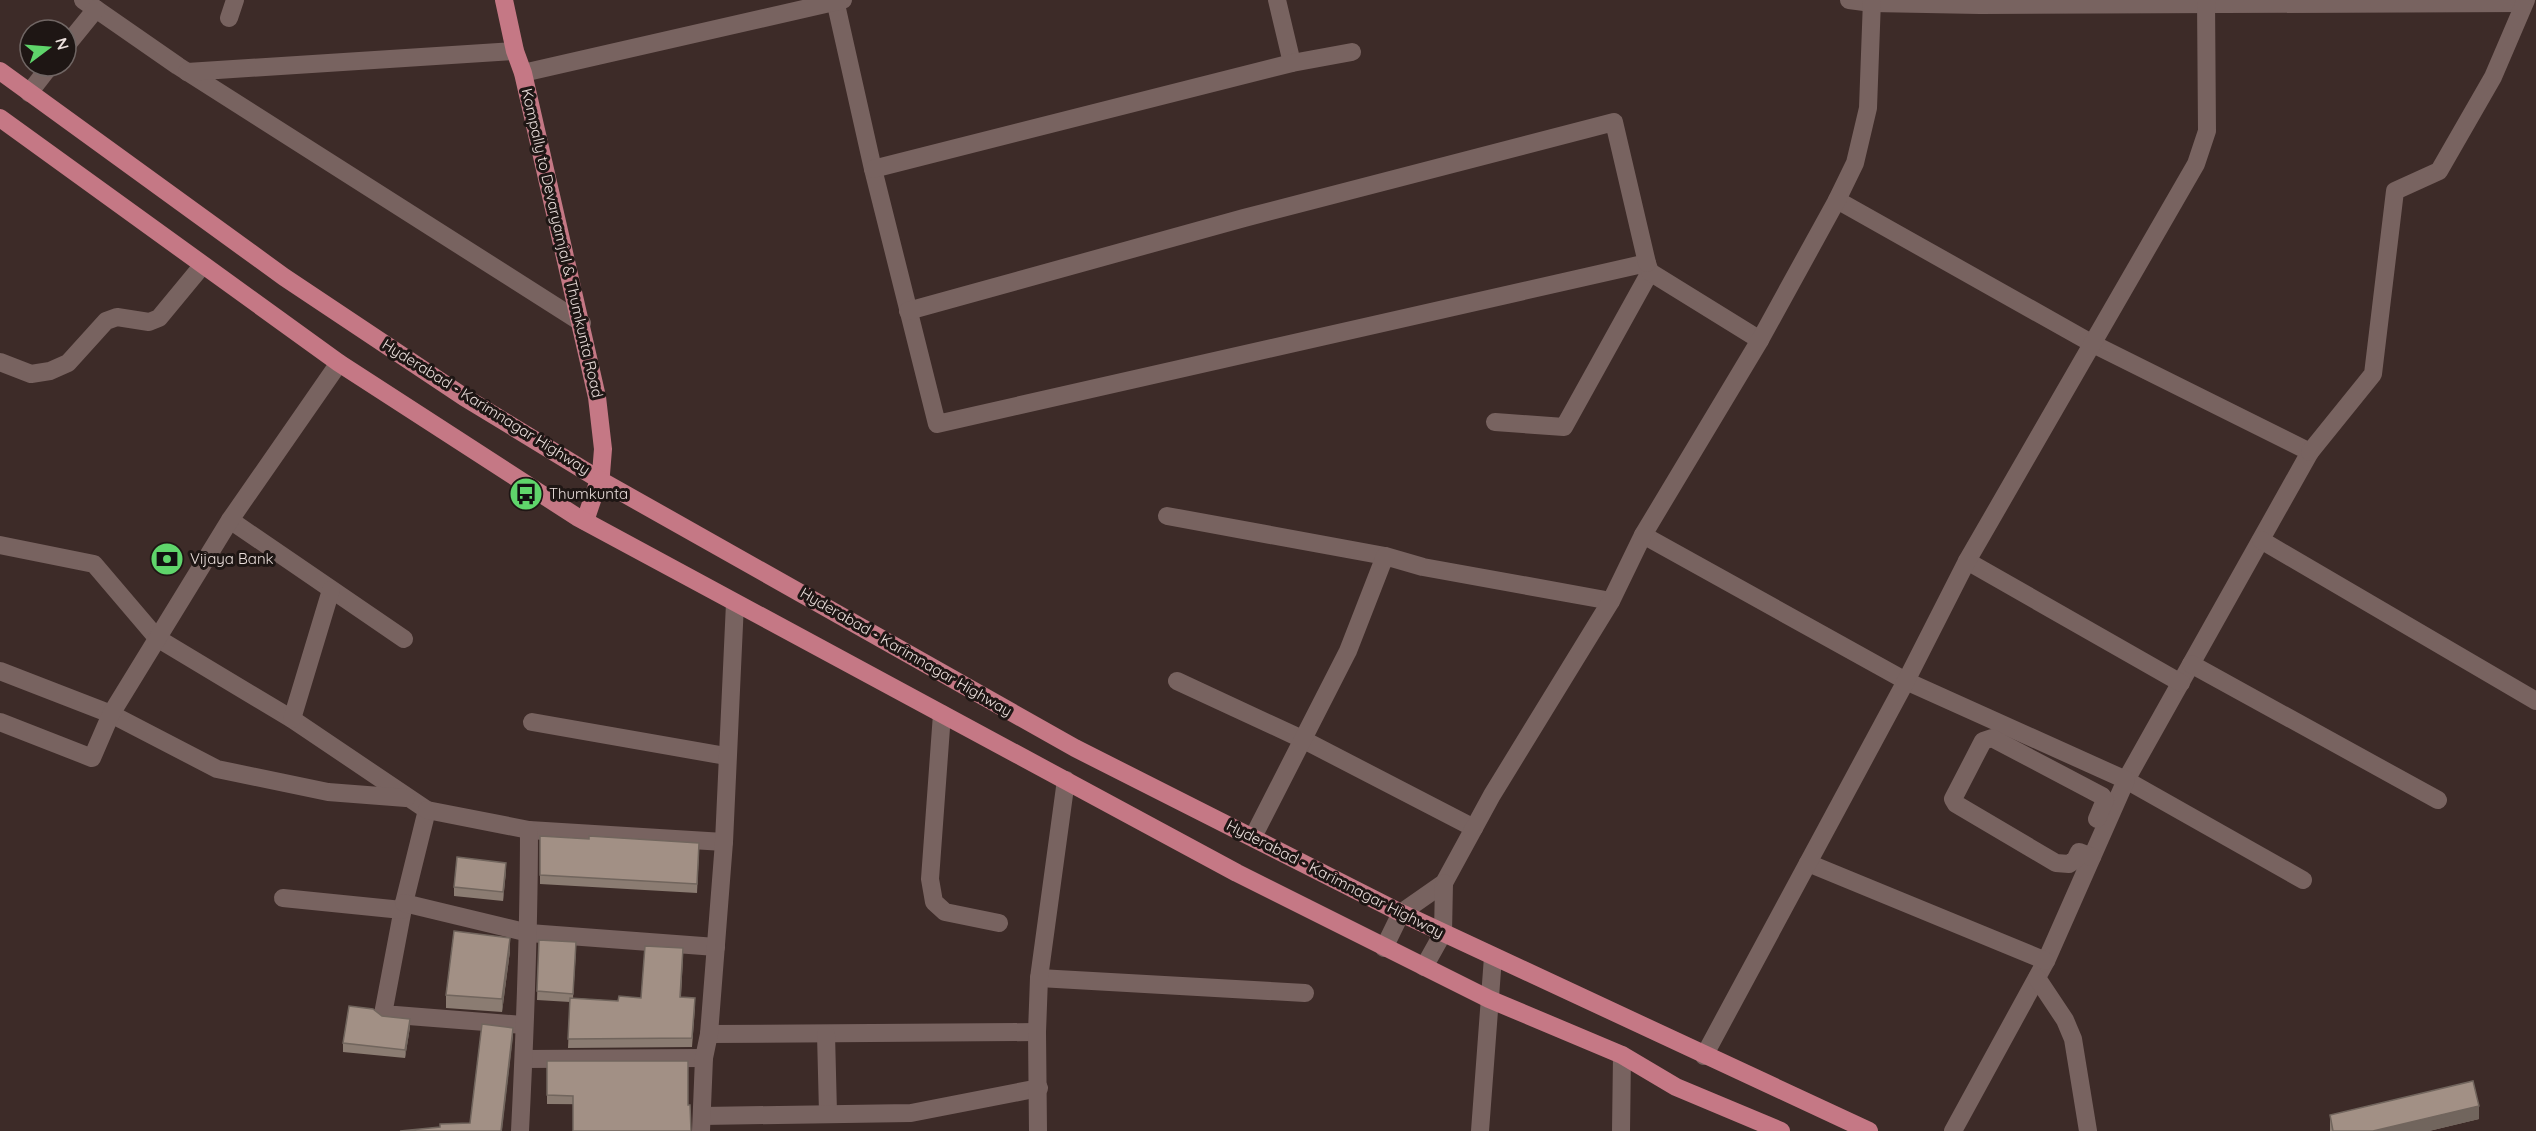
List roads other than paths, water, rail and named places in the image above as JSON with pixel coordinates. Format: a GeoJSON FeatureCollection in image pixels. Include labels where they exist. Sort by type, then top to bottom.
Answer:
{"type":"FeatureCollection","features":[{"type":"Feature","properties":{"kind":"main road","name":"Kompally to Devaryamjal & Thumkunta Road"},"geometry":{"type":"LineString","coordinates":[[504,0],[582,323],[597,397],[603,449],[600,480],[585,521]]}},
{"type":"Feature","properties":{"kind":"main road","name":"Hyderabad - Karimnagar Highway"},"geometry":{"type":"LineString","coordinates":[[0,71],[284,277],[464,396],[600,480],[1075,748],[1401,913],[1869,1131]]}},
{"type":"Feature","properties":{"kind":"main road"},"geometry":{"type":"LineString","coordinates":[[0,118],[339,363],[585,521],[1237,873],[1384,948],[1489,999],[1622,1055],[1676,1087],[1781,1131]]}},
{"type":"Feature","properties":{"kind":"street"},"geometry":{"type":"LineString","coordinates":[[229,18],[235,0]]}},
{"type":"Feature","properties":{"kind":"street"},"geometry":{"type":"LineString","coordinates":[[1277,0],[1292,63]]}},
{"type":"Feature","properties":{"kind":"street"},"geometry":{"type":"LineString","coordinates":[[1849,0],[1872,2],[2525,2],[2493,76],[2439,171],[2395,191],[2373,374],[2310,452],[2126,780],[2046,961],[1953,1131]]}},
{"type":"Feature","properties":{"kind":"street"},"geometry":{"type":"LineString","coordinates":[[523,73],[838,1],[873,169],[937,424],[1648,268],[1760,340]]}},
{"type":"Feature","properties":{"kind":"street"},"geometry":{"type":"LineString","coordinates":[[1384,948],[1401,913],[1444,883],[1474,828],[1611,601],[1643,536],[1760,340],[1837,200],[1855,163],[1868,108],[1872,2]]}},
{"type":"Feature","properties":{"kind":"street"},"geometry":{"type":"LineString","coordinates":[[1704,1056],[1906,681],[1967,561],[2196,164],[2207,131],[2206,2]]}},
{"type":"Feature","properties":{"kind":"street"},"geometry":{"type":"LineString","coordinates":[[78,24],[89,4],[187,72],[582,323]]}},
{"type":"Feature","properties":{"kind":"street"},"geometry":{"type":"LineString","coordinates":[[187,72],[515,51]]}},
{"type":"Feature","properties":{"kind":"street"},"geometry":{"type":"LineString","coordinates":[[873,169],[1292,63],[1352,52]]}},
{"type":"Feature","properties":{"kind":"street"},"geometry":{"type":"LineString","coordinates":[[29,93],[41,78]]}},
{"type":"Feature","properties":{"kind":"street"},"geometry":{"type":"LineString","coordinates":[[908,311],[1233,221],[1614,122],[1648,268],[1564,427],[1495,422]]}},
{"type":"Feature","properties":{"kind":"street"},"geometry":{"type":"LineString","coordinates":[[1837,200],[2092,344],[2310,452]]}},
{"type":"Feature","properties":{"kind":"street"},"geometry":{"type":"LineString","coordinates":[[0,362],[31,374],[50,371],[68,363],[106,321],[117,317],[148,322],[159,318],[202,266]]}},
{"type":"Feature","properties":{"kind":"street"},"geometry":{"type":"LineString","coordinates":[[0,722],[92,758],[111,714],[230,520],[339,363]]}},
{"type":"Feature","properties":{"kind":"street"},"geometry":{"type":"LineString","coordinates":[[1167,516],[1611,601]]}},
{"type":"Feature","properties":{"kind":"street"},"geometry":{"type":"LineString","coordinates":[[230,520],[404,639]]}},
{"type":"Feature","properties":{"kind":"street"},"geometry":{"type":"LineString","coordinates":[[1643,536],[1906,681],[2126,780],[2303,880]]}},
{"type":"Feature","properties":{"kind":"street"},"geometry":{"type":"LineString","coordinates":[[2261,540],[2536,701]]}},
{"type":"Feature","properties":{"kind":"street"},"geometry":{"type":"LineString","coordinates":[[0,545],[94,564],[157,638],[292,719],[427,810],[529,830],[724,842]]}},
{"type":"Feature","properties":{"kind":"street"},"geometry":{"type":"LineString","coordinates":[[1253,837],[1348,651],[1385,556]]}},
{"type":"Feature","properties":{"kind":"street"},"geometry":{"type":"LineString","coordinates":[[1967,561],[2181,683]]}},
{"type":"Feature","properties":{"kind":"street"},"geometry":{"type":"LineString","coordinates":[[292,719],[331,590]]}},
{"type":"Feature","properties":{"kind":"street"},"geometry":{"type":"LineString","coordinates":[[735,603],[726,756],[724,842],[710,1034],[704,1058],[702,1123],[828,1113],[912,1113],[1039,1088]]}},
{"type":"Feature","properties":{"kind":"street"},"geometry":{"type":"LineString","coordinates":[[2192,664],[2438,800]]}},
{"type":"Feature","properties":{"kind":"street"},"geometry":{"type":"LineString","coordinates":[[0,671],[111,714],[216,770],[328,792],[409,798]]}},
{"type":"Feature","properties":{"kind":"street"},"geometry":{"type":"LineString","coordinates":[[1177,681],[1302,739],[1474,828]]}},
{"type":"Feature","properties":{"kind":"street"},"geometry":{"type":"LineString","coordinates":[[942,714],[930,879],[934,902],[945,912],[999,923]]}},
{"type":"Feature","properties":{"kind":"street"},"geometry":{"type":"LineString","coordinates":[[532,722],[726,756]]}},
{"type":"Feature","properties":{"kind":"street"},"geometry":{"type":"LineString","coordinates":[[2092,857],[2079,852],[2075,860],[2069,864],[2056,863],[1956,804],[1954,794],[1983,741],[1992,738],[2102,796],[2105,800],[2104,807],[2093,825],[2103,831]]}},
{"type":"Feature","properties":{"kind":"street"},"geometry":{"type":"LineString","coordinates":[[1038,1131],[1039,1088],[1036,1032],[1039,978],[1066,780]]}},
{"type":"Feature","properties":{"kind":"street"},"geometry":{"type":"LineString","coordinates":[[427,810],[403,907],[382,1014],[523,1025]]}},
{"type":"Feature","properties":{"kind":"street"},"geometry":{"type":"LineString","coordinates":[[520,1131],[524,1059],[523,1025],[530,933],[529,830]]}},
{"type":"Feature","properties":{"kind":"street"},"geometry":{"type":"LineString","coordinates":[[1808,863],[2046,961]]}},
{"type":"Feature","properties":{"kind":"street"},"geometry":{"type":"LineString","coordinates":[[1424,967],[1443,933],[1444,883]]}},
{"type":"Feature","properties":{"kind":"street"},"geometry":{"type":"LineString","coordinates":[[283,898],[403,907],[530,933],[716,947]]}},
{"type":"Feature","properties":{"kind":"street"},"geometry":{"type":"LineString","coordinates":[[1480,1131],[1493,957]]}},
{"type":"Feature","properties":{"kind":"street"},"geometry":{"type":"LineString","coordinates":[[1039,978],[1305,993]]}},
{"type":"Feature","properties":{"kind":"street"},"geometry":{"type":"LineString","coordinates":[[2037,978],[2065,1020],[2073,1039],[2088,1131]]}},
{"type":"Feature","properties":{"kind":"street"},"geometry":{"type":"LineString","coordinates":[[710,1034],[1036,1032]]}},
{"type":"Feature","properties":{"kind":"street"},"geometry":{"type":"LineString","coordinates":[[826,1034],[828,1113]]}},
{"type":"Feature","properties":{"kind":"street"},"geometry":{"type":"LineString","coordinates":[[1621,1131],[1622,1055]]}},
{"type":"Feature","properties":{"kind":"street"},"geometry":{"type":"LineString","coordinates":[[524,1059],[704,1058]]}},
{"type":"Feature","properties":{"kind":"place","name":"Thumkunta"},"geometry":{"type":"Point","coordinates":[526,494]}},
{"type":"Feature","properties":{"kind":"place","name":"Vijaya Bank"},"geometry":{"type":"Point","coordinates":[167,559]}}]}
